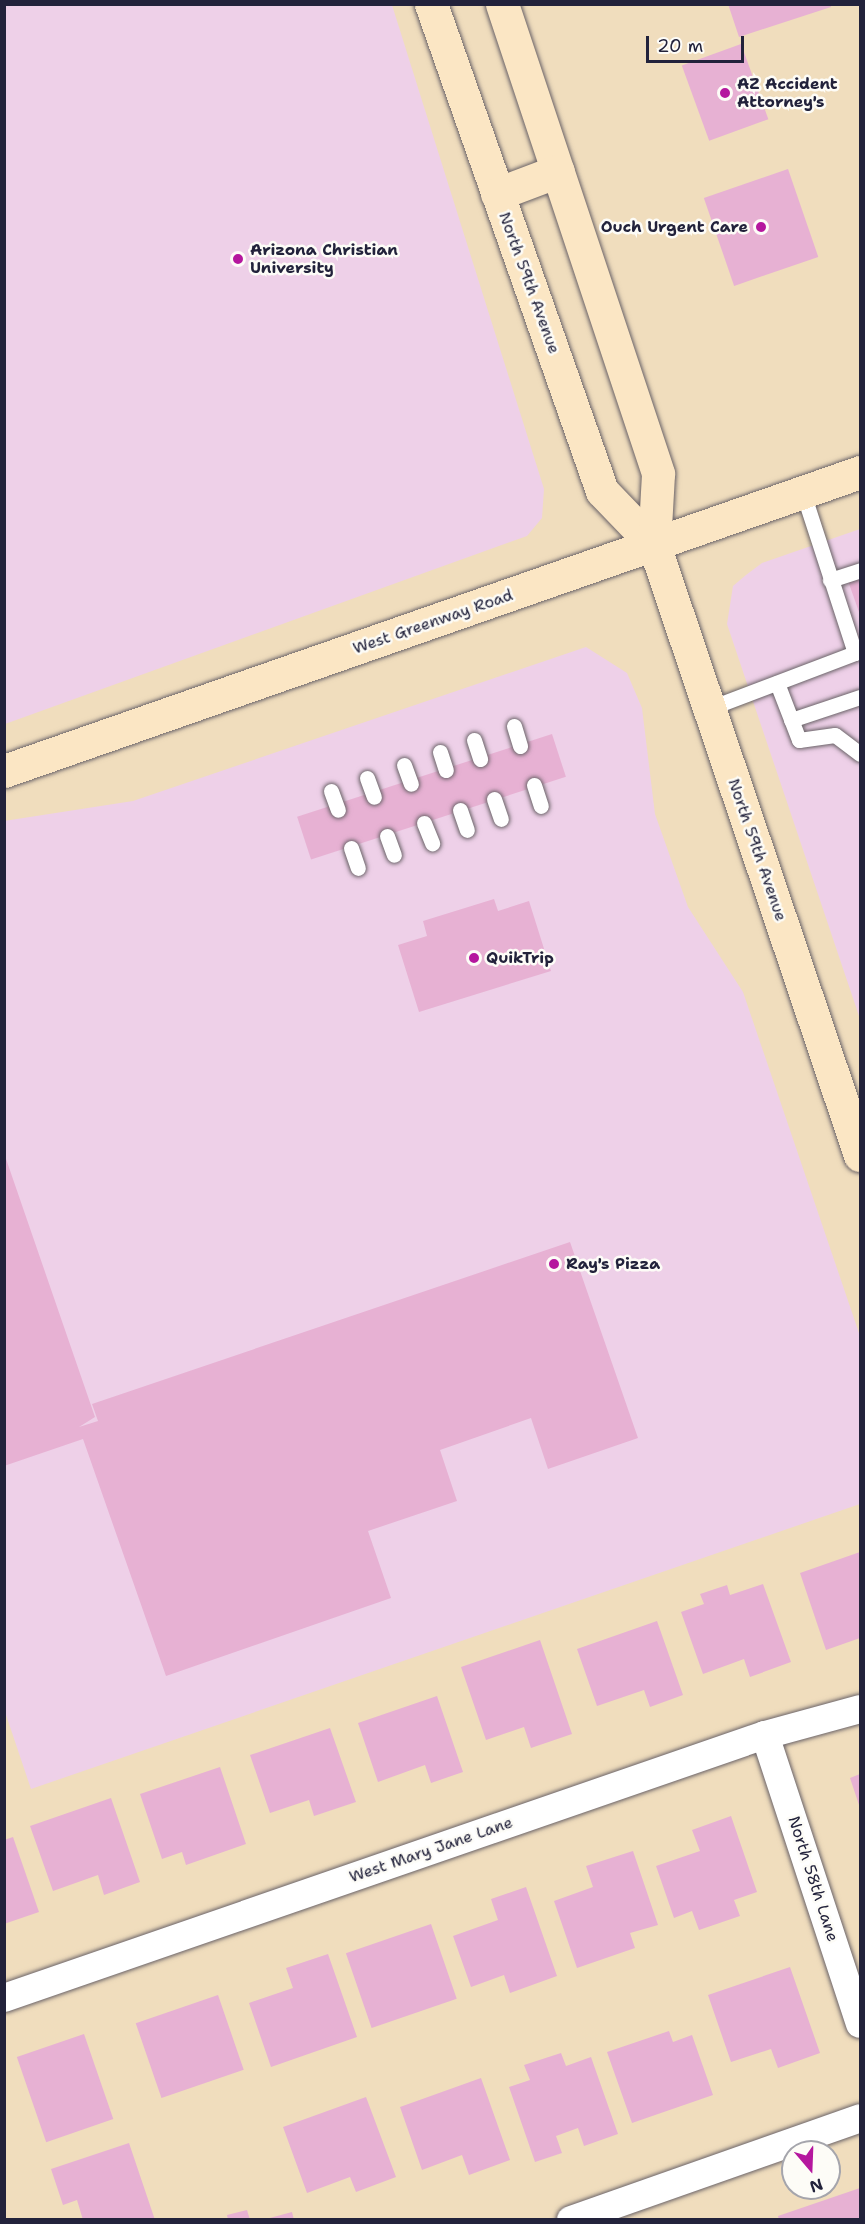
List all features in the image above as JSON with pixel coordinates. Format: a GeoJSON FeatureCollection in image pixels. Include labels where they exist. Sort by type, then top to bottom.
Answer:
{"type":"FeatureCollection","features":[{"type":"Feature","properties":{"kind":"main road","name":"North 59th Avenue"},"geometry":{"type":"LineString","coordinates":[[431,4],[602,491],[654,544]]}},
{"type":"Feature","properties":{"kind":"main road","name":"North 59th Avenue"},"geometry":{"type":"LineString","coordinates":[[502,4],[658,474],[654,544],[861,1155]]}},
{"type":"Feature","properties":{"kind":"main road"},"geometry":{"type":"LineString","coordinates":[[497,194],[558,171]]}},
{"type":"Feature","properties":{"kind":"main road","name":"West Greenway Road"},"geometry":{"type":"LineString","coordinates":[[4,771],[861,472]]}},
{"type":"Feature","properties":{"kind":"street","name":"West Mary Jane Lane"},"geometry":{"type":"LineString","coordinates":[[4,1998],[765,1735],[861,1709]]}},
{"type":"Feature","properties":{"kind":"street","name":"North 58th Lane"},"geometry":{"type":"LineString","coordinates":[[765,1735],[861,2024]]}},
{"type":"Feature","properties":{"kind":"street"},"geometry":{"type":"LineString","coordinates":[[571,2220],[861,2118]]}},
{"type":"Feature","properties":{"kind":"lane"},"geometry":{"type":"LineString","coordinates":[[710,708],[855,653],[853,623],[830,580],[802,493]]}},
{"type":"Feature","properties":{"kind":"lane"},"geometry":{"type":"LineString","coordinates":[[830,580],[861,570]]}},
{"type":"Feature","properties":{"kind":"lane"},"geometry":{"type":"LineString","coordinates":[[777,682],[799,740],[834,735],[861,754]]}},
{"type":"Feature","properties":{"kind":"lane"},"geometry":{"type":"LineString","coordinates":[[791,720],[861,697]]}},
{"type":"Feature","properties":{"kind":"lane"},"geometry":{"type":"LineString","coordinates":[[514,726],[520,746]]}},
{"type":"Feature","properties":{"kind":"lane"},"geometry":{"type":"LineString","coordinates":[[474,740],[480,759]]}},
{"type":"Feature","properties":{"kind":"lane"},"geometry":{"type":"LineString","coordinates":[[440,752],[446,770]]}},
{"type":"Feature","properties":{"kind":"lane"},"geometry":{"type":"LineString","coordinates":[[404,765],[411,784]]}},
{"type":"Feature","properties":{"kind":"lane"},"geometry":{"type":"LineString","coordinates":[[368,778],[374,797]]}},
{"type":"Feature","properties":{"kind":"lane"},"geometry":{"type":"LineString","coordinates":[[534,785],[541,806]]}},
{"type":"Feature","properties":{"kind":"lane"},"geometry":{"type":"LineString","coordinates":[[331,790],[338,810]]}},
{"type":"Feature","properties":{"kind":"lane"},"geometry":{"type":"LineString","coordinates":[[494,799],[501,819]]}},
{"type":"Feature","properties":{"kind":"lane"},"geometry":{"type":"LineString","coordinates":[[460,810],[467,830]]}},
{"type":"Feature","properties":{"kind":"lane"},"geometry":{"type":"LineString","coordinates":[[424,823],[432,843]]}},
{"type":"Feature","properties":{"kind":"lane"},"geometry":{"type":"LineString","coordinates":[[387,836],[394,855]]}},
{"type":"Feature","properties":{"kind":"lane"},"geometry":{"type":"LineString","coordinates":[[351,848],[358,867]]}},
{"type":"Feature","properties":{"kind":"shaded area","name":"Arizona Christian University"},"geometry":{"type":"Polygon","coordinates":[[[4,5],[392,5],[544,489],[542,518],[527,536],[5,724],[4,5]]]}},
{"type":"Feature","properties":{"kind":"shaded area"},"geometry":{"type":"Polygon","coordinates":[[[860,529],[860,1019],[727,624],[733,586],[762,563],[860,529]]]}},
{"type":"Feature","properties":{"kind":"shaded area"},"geometry":{"type":"Polygon","coordinates":[[[586,647],[627,673],[642,708],[655,814],[688,907],[743,992],[860,1336],[860,1504],[31,1789],[4,1709],[4,821],[133,801],[586,647]]]}},
{"type":"Feature","properties":{"kind":"building"},"geometry":{"type":"Polygon","coordinates":[[[728,4],[830,4],[831,7],[739,37],[728,4]]]}},
{"type":"Feature","properties":{"kind":"building","name":"AZ Accident Attorney's"},"geometry":{"type":"Polygon","coordinates":[[[741,44],[768,119],[709,141],[682,66],[741,44]]]}},
{"type":"Feature","properties":{"kind":"building","name":"Ouch Urgent Care"},"geometry":{"type":"Polygon","coordinates":[[[788,169],[818,257],[734,286],[704,198],[788,169]]]}},
{"type":"Feature","properties":{"kind":"building"},"geometry":{"type":"Polygon","coordinates":[[[860,574],[860,615],[847,578],[860,574]]]}},
{"type":"Feature","properties":{"kind":"building"},"geometry":{"type":"Polygon","coordinates":[[[552,734],[566,777],[311,860],[297,817],[552,734]]]}},
{"type":"Feature","properties":{"kind":"building","name":"QuikTrip"},"geometry":{"type":"Polygon","coordinates":[[[494,899],[498,911],[529,901],[551,971],[419,1012],[398,945],[427,936],[423,921],[494,899]]]}},
{"type":"Feature","properties":{"kind":"building"},"geometry":{"type":"Polygon","coordinates":[[[4,1153],[95,1417],[79,1427],[98,1421],[92,1404],[570,1242],[638,1438],[548,1469],[531,1418],[440,1450],[457,1501],[368,1531],[391,1598],[166,1676],[83,1439],[4,1466],[4,1153]]]}},
{"type":"Feature","properties":{"kind":"building"},"geometry":{"type":"Polygon","coordinates":[[[860,1552],[860,1638],[826,1650],[800,1573],[860,1552]]]}},
{"type":"Feature","properties":{"kind":"building"},"geometry":{"type":"Polygon","coordinates":[[[763,1584],[791,1662],[750,1677],[744,1659],[703,1674],[681,1612],[704,1604],[700,1594],[727,1585],[730,1595],[763,1584]]]}},
{"type":"Feature","properties":{"kind":"building"},"geometry":{"type":"Polygon","coordinates":[[[657,1621],[683,1695],[650,1707],[644,1690],[597,1706],[577,1649],[657,1621]]]}},
{"type":"Feature","properties":{"kind":"building"},"geometry":{"type":"Polygon","coordinates":[[[540,1640],[572,1734],[531,1748],[524,1727],[486,1740],[461,1667],[540,1640]]]}},
{"type":"Feature","properties":{"kind":"building"},"geometry":{"type":"Polygon","coordinates":[[[437,1696],[463,1772],[431,1783],[425,1765],[378,1782],[358,1723],[437,1696]]]}},
{"type":"Feature","properties":{"kind":"building"},"geometry":{"type":"Polygon","coordinates":[[[330,1728],[356,1802],[314,1816],[309,1800],[270,1813],[250,1755],[330,1728]]]}},
{"type":"Feature","properties":{"kind":"building"},"geometry":{"type":"Polygon","coordinates":[[[220,1767],[246,1844],[186,1865],[182,1852],[162,1859],[140,1794],[220,1767]]]}},
{"type":"Feature","properties":{"kind":"building"},"geometry":{"type":"Polygon","coordinates":[[[860,1774],[860,1808],[850,1778],[860,1774]]]}},
{"type":"Feature","properties":{"kind":"building"},"geometry":{"type":"Polygon","coordinates":[[[111,1798],[140,1882],[104,1895],[98,1875],[53,1891],[30,1826],[111,1798]]]}},
{"type":"Feature","properties":{"kind":"building"},"geometry":{"type":"Polygon","coordinates":[[[731,1816],[757,1892],[734,1900],[740,1916],[699,1930],[692,1911],[674,1918],[656,1866],[700,1851],[692,1830],[731,1816]]]}},
{"type":"Feature","properties":{"kind":"building"},"geometry":{"type":"Polygon","coordinates":[[[13,1837],[39,1912],[4,1924],[4,1840],[13,1837]]]}},
{"type":"Feature","properties":{"kind":"building"},"geometry":{"type":"Polygon","coordinates":[[[633,1851],[658,1925],[630,1933],[635,1948],[577,1968],[554,1901],[593,1887],[586,1866],[633,1851]]]}},
{"type":"Feature","properties":{"kind":"building"},"geometry":{"type":"Polygon","coordinates":[[[526,1887],[557,1976],[510,1993],[504,1975],[471,1987],[453,1936],[498,1920],[491,1899],[526,1887]]]}},
{"type":"Feature","properties":{"kind":"building"},"geometry":{"type":"Polygon","coordinates":[[[431,1924],[457,1999],[372,2028],[346,1953],[431,1924]]]}},
{"type":"Feature","properties":{"kind":"building"},"geometry":{"type":"Polygon","coordinates":[[[328,1954],[357,2037],[271,2067],[249,2003],[293,1988],[286,1968],[328,1954]]]}},
{"type":"Feature","properties":{"kind":"building"},"geometry":{"type":"Polygon","coordinates":[[[790,1967],[820,2053],[778,2068],[771,2049],[731,2062],[708,1995],[790,1967]]]}},
{"type":"Feature","properties":{"kind":"building"},"geometry":{"type":"Polygon","coordinates":[[[218,1995],[244,2070],[161,2098],[136,2023],[218,1995]]]}},
{"type":"Feature","properties":{"kind":"building"},"geometry":{"type":"Polygon","coordinates":[[[669,2031],[673,2042],[692,2035],[713,2095],[632,2123],[607,2052],[669,2031]]]}},
{"type":"Feature","properties":{"kind":"building"},"geometry":{"type":"Polygon","coordinates":[[[84,2034],[113,2119],[46,2142],[17,2057],[84,2034]]]}},
{"type":"Feature","properties":{"kind":"building"},"geometry":{"type":"Polygon","coordinates":[[[561,2053],[566,2066],[591,2057],[618,2134],[584,2146],[578,2128],[556,2136],[562,2153],[535,2162],[509,2087],[530,2080],[524,2065],[561,2053]]]}},
{"type":"Feature","properties":{"kind":"building"},"geometry":{"type":"Polygon","coordinates":[[[481,2078],[510,2160],[469,2175],[462,2155],[422,2170],[400,2107],[481,2078]]]}},
{"type":"Feature","properties":{"kind":"building"},"geometry":{"type":"Polygon","coordinates":[[[366,2097],[396,2177],[356,2192],[350,2177],[307,2193],[283,2127],[366,2097]]]}},
{"type":"Feature","properties":{"kind":"building"},"geometry":{"type":"Polygon","coordinates":[[[129,2143],[155,2220],[83,2220],[77,2200],[63,2205],[51,2169],[129,2143]]]}},
{"type":"Feature","properties":{"kind":"building"},"geometry":{"type":"Polygon","coordinates":[[[860,2188],[860,2220],[779,2220],[778,2216],[825,2200],[841,2200],[841,2194],[860,2188]]]}},
{"type":"Feature","properties":{"kind":"building"},"geometry":{"type":"Polygon","coordinates":[[[247,2210],[250,2220],[228,2220],[227,2215],[247,2210]]]}},
{"type":"Feature","properties":{"kind":"building"},"geometry":{"type":"Polygon","coordinates":[[[292,2212],[294,2220],[266,2219],[292,2212]]]}},
{"type":"Feature","properties":{"kind":"place","name":"AZ Accident Attorney's"},"geometry":{"type":"Point","coordinates":[725,93]}},
{"type":"Feature","properties":{"kind":"place","name":"Ouch Urgent Care"},"geometry":{"type":"Point","coordinates":[761,227]}},
{"type":"Feature","properties":{"kind":"place","name":"Arizona Christian University"},"geometry":{"type":"Point","coordinates":[238,259]}},
{"type":"Feature","properties":{"kind":"place","name":"QuikTrip"},"geometry":{"type":"Point","coordinates":[474,958]}},
{"type":"Feature","properties":{"kind":"place","name":"Ray's Pizza"},"geometry":{"type":"Point","coordinates":[554,1264]}}]}
